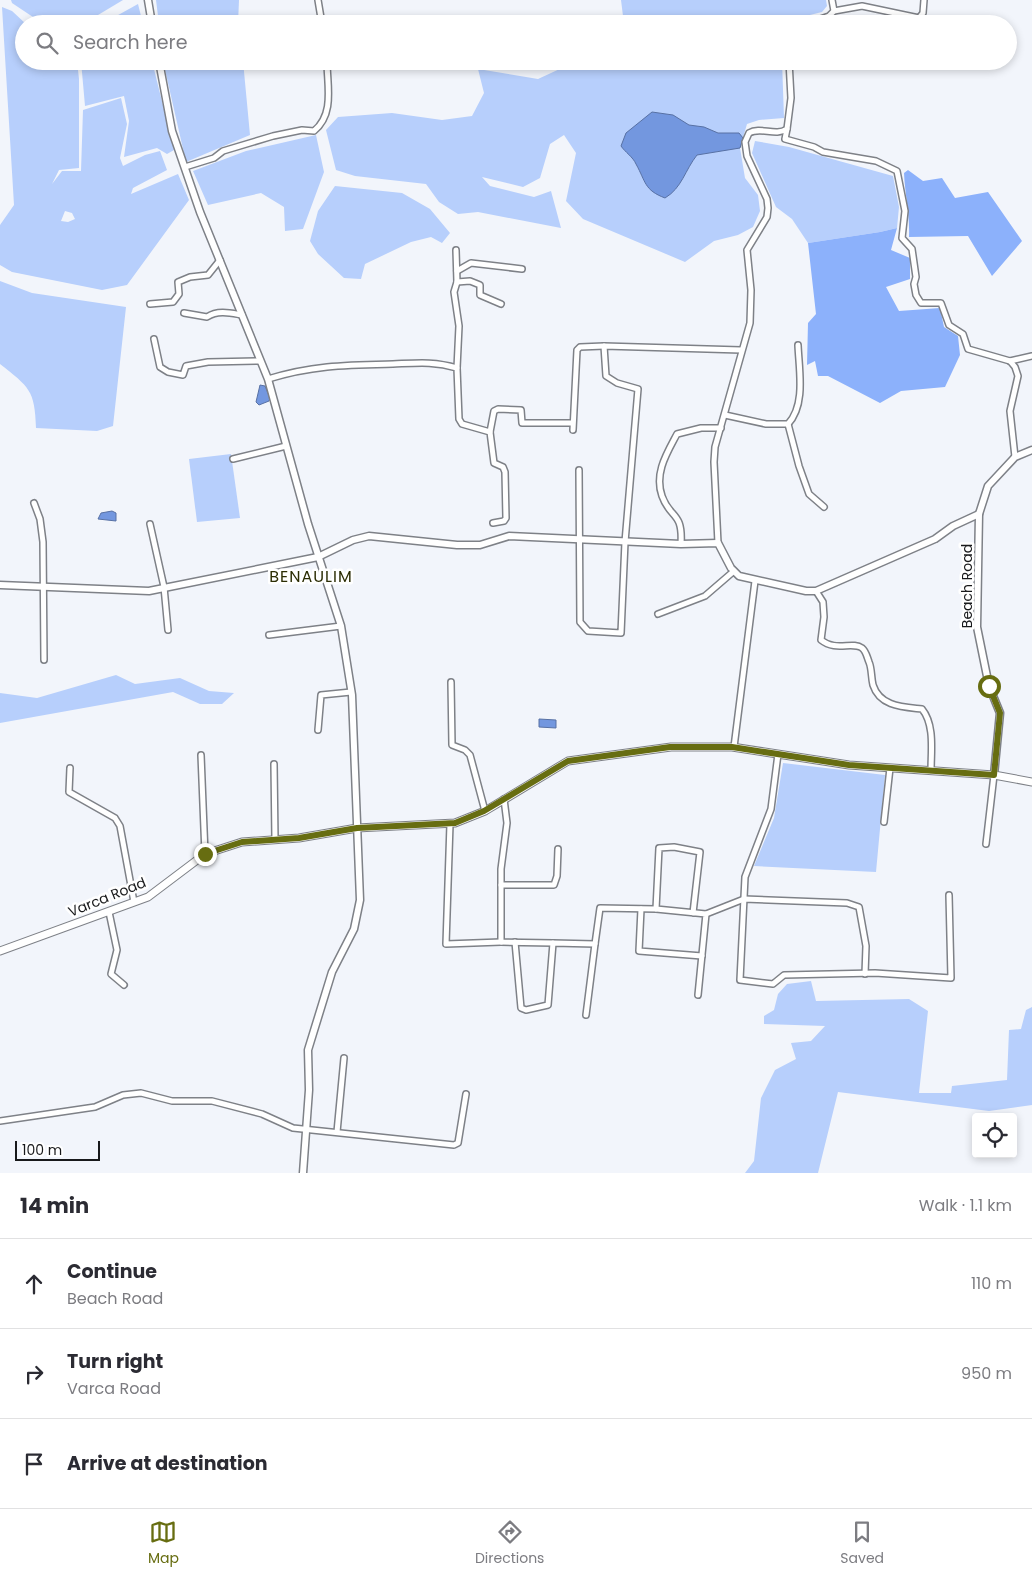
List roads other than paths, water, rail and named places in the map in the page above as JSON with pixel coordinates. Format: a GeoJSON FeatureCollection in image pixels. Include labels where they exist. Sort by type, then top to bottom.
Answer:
{"type":"FeatureCollection","features":[{"type":"Feature","properties":{"kind":"main road","name":"Varca Road"},"geometry":{"type":"LineString","coordinates":[[0,950],[148,897],[205,854],[242,842],[275,840],[357,828],[450,824],[484,811],[568,761],[670,747],[734,747],[849,765],[994,775],[1032,782]]}},
{"type":"Feature","properties":{"kind":"street"},"geometry":{"type":"LineString","coordinates":[[148,0],[150,15]]}},
{"type":"Feature","properties":{"kind":"street"},"geometry":{"type":"LineString","coordinates":[[318,0],[320,15]]}},
{"type":"Feature","properties":{"kind":"street"},"geometry":{"type":"LineString","coordinates":[[832,0],[834,11]]}},
{"type":"Feature","properties":{"kind":"street"},"geometry":{"type":"LineString","coordinates":[[921,15],[924,0]]}},
{"type":"Feature","properties":{"kind":"street"},"geometry":{"type":"LineString","coordinates":[[830,15],[834,11],[862,6],[905,15]]}},
{"type":"Feature","properties":{"kind":"street"},"geometry":{"type":"LineString","coordinates":[[161,70],[172,131],[220,260],[268,379],[318,557],[341,626],[351,692],[360,900],[354,929],[332,972],[308,1050],[309,1090],[303,1173]]}},
{"type":"Feature","properties":{"kind":"street"},"geometry":{"type":"LineString","coordinates":[[185,167],[214,158],[223,151],[273,136],[302,130],[314,131],[321,126],[329,105],[327,70]]}},
{"type":"Feature","properties":{"kind":"street"},"geometry":{"type":"LineString","coordinates":[[789,70],[791,98],[786,139],[814,147],[823,152],[876,162],[897,171],[905,211],[902,238],[912,250],[916,295],[921,303],[941,303],[944,306],[949,325],[963,334],[968,349],[1010,361],[1032,356]]}},
{"type":"Feature","properties":{"kind":"street"},"geometry":{"type":"LineString","coordinates":[[787,129],[776,132],[754,130],[749,133],[746,142],[750,163],[767,199],[768,208],[767,217],[747,250],[750,323],[720,428],[714,462],[718,543],[734,571],[739,576],[754,581],[806,591],[816,591],[936,539],[953,526],[979,514]]}},
{"type":"Feature","properties":{"kind":"street"},"geometry":{"type":"LineString","coordinates":[[456,250],[457,282],[454,292],[460,326],[457,368],[459,419],[462,424],[490,432]]}},
{"type":"Feature","properties":{"kind":"street"},"geometry":{"type":"LineString","coordinates":[[150,304],[173,302],[179,294],[178,282],[190,277],[208,275],[220,260]]}},
{"type":"Feature","properties":{"kind":"street"},"geometry":{"type":"LineString","coordinates":[[457,271],[471,263],[522,269]]}},
{"type":"Feature","properties":{"kind":"street"},"geometry":{"type":"LineString","coordinates":[[457,282],[470,281],[480,285],[480,295],[501,304]]}},
{"type":"Feature","properties":{"kind":"street"},"geometry":{"type":"LineString","coordinates":[[184,312],[207,317],[213,313],[223,312],[242,315]]}},
{"type":"Feature","properties":{"kind":"street"},"geometry":{"type":"LineString","coordinates":[[154,339],[160,367],[176,375],[182,375],[186,366],[208,362],[260,361]]}},
{"type":"Feature","properties":{"kind":"street"},"geometry":{"type":"LineString","coordinates":[[579,470],[580,622],[588,631],[602,634],[621,634],[625,542],[638,389],[617,383],[606,376],[604,346]]}},
{"type":"Feature","properties":{"kind":"street"},"geometry":{"type":"LineString","coordinates":[[724,415],[766,424],[788,424],[794,417],[798,406],[798,346]]}},
{"type":"Feature","properties":{"kind":"street"},"geometry":{"type":"LineString","coordinates":[[573,430],[577,350],[580,347],[741,350]]}},
{"type":"Feature","properties":{"kind":"street"},"geometry":{"type":"LineString","coordinates":[[1010,361],[1015,367],[1018,376],[1010,411],[1015,457],[1032,450]]}},
{"type":"Feature","properties":{"kind":"street"},"geometry":{"type":"LineString","coordinates":[[268,379],[298,369],[323,366],[437,362],[457,368]]}},
{"type":"Feature","properties":{"kind":"street"},"geometry":{"type":"LineString","coordinates":[[493,523],[504,521],[506,518],[503,467],[494,463],[490,432],[494,411],[498,409],[521,410],[522,422],[525,423],[572,423]]}},
{"type":"Feature","properties":{"kind":"street"},"geometry":{"type":"LineString","coordinates":[[788,424],[799,466],[809,494],[824,507]]}},
{"type":"Feature","properties":{"kind":"street"},"geometry":{"type":"LineString","coordinates":[[681,544],[682,530],[679,518],[662,496],[660,467],[677,434],[682,431],[701,428],[720,428]]}},
{"type":"Feature","properties":{"kind":"street"},"geometry":{"type":"LineString","coordinates":[[233,459],[286,446]]}},
{"type":"Feature","properties":{"kind":"street","name":"Beach Road"},"geometry":{"type":"LineString","coordinates":[[994,775],[1000,713],[989,686],[977,627],[979,514],[988,486],[1015,457]]}},
{"type":"Feature","properties":{"kind":"street"},"geometry":{"type":"LineString","coordinates":[[34,503],[40,519],[44,660]]}},
{"type":"Feature","properties":{"kind":"street"},"geometry":{"type":"LineString","coordinates":[[150,524],[164,587],[168,630]]}},
{"type":"Feature","properties":{"kind":"street"},"geometry":{"type":"LineString","coordinates":[[0,585],[149,591],[318,557],[353,540],[369,536],[457,545],[480,545],[509,536],[681,544],[718,543]]}},
{"type":"Feature","properties":{"kind":"street"},"geometry":{"type":"LineString","coordinates":[[658,614],[705,596],[734,571]]}},
{"type":"Feature","properties":{"kind":"street"},"geometry":{"type":"LineString","coordinates":[[734,747],[754,581]]}},
{"type":"Feature","properties":{"kind":"street"},"geometry":{"type":"LineString","coordinates":[[816,591],[822,602],[824,617],[821,640],[827,644],[839,647],[850,646],[864,649],[872,668],[874,687],[878,693],[893,705],[922,709],[926,715],[931,738],[931,771]]}},
{"type":"Feature","properties":{"kind":"street"},"geometry":{"type":"LineString","coordinates":[[269,635],[341,626]]}},
{"type":"Feature","properties":{"kind":"street"},"geometry":{"type":"LineString","coordinates":[[451,682],[452,745],[465,750],[470,755],[484,811]]}},
{"type":"Feature","properties":{"kind":"street"},"geometry":{"type":"LineString","coordinates":[[318,730],[321,695],[351,692]]}},
{"type":"Feature","properties":{"kind":"street"},"geometry":{"type":"LineString","coordinates":[[778,754],[771,809],[745,877],[740,980],[773,984],[784,975],[865,974],[952,978],[949,895]]}},
{"type":"Feature","properties":{"kind":"street"},"geometry":{"type":"LineString","coordinates":[[201,755],[205,854]]}},
{"type":"Feature","properties":{"kind":"street"},"geometry":{"type":"LineString","coordinates":[[274,764],[275,840]]}},
{"type":"Feature","properties":{"kind":"street"},"geometry":{"type":"LineString","coordinates":[[70,768],[69,792],[115,818],[120,826],[134,902]]}},
{"type":"Feature","properties":{"kind":"street"},"geometry":{"type":"LineString","coordinates":[[884,822],[890,768]]}},
{"type":"Feature","properties":{"kind":"street"},"geometry":{"type":"LineString","coordinates":[[986,844],[994,775]]}},
{"type":"Feature","properties":{"kind":"street"},"geometry":{"type":"LineString","coordinates":[[501,942],[501,885],[507,823],[504,799]]}},
{"type":"Feature","properties":{"kind":"street"},"geometry":{"type":"LineString","coordinates":[[450,824],[446,944],[501,942],[595,944]]}},
{"type":"Feature","properties":{"kind":"street"},"geometry":{"type":"LineString","coordinates":[[656,909],[659,848],[674,848],[700,852],[693,913]]}},
{"type":"Feature","properties":{"kind":"street"},"geometry":{"type":"LineString","coordinates":[[501,885],[554,885],[557,876],[558,849]]}},
{"type":"Feature","properties":{"kind":"street"},"geometry":{"type":"LineString","coordinates":[[586,1015],[600,908],[656,909],[706,914],[744,899],[846,903],[859,907],[866,946],[865,974]]}},
{"type":"Feature","properties":{"kind":"street"},"geometry":{"type":"LineString","coordinates":[[641,909],[639,951],[702,956]]}},
{"type":"Feature","properties":{"kind":"street"},"geometry":{"type":"LineString","coordinates":[[108,912],[117,950],[111,974],[124,985]]}},
{"type":"Feature","properties":{"kind":"street"},"geometry":{"type":"LineString","coordinates":[[698,995],[706,914]]}},
{"type":"Feature","properties":{"kind":"street"},"geometry":{"type":"LineString","coordinates":[[515,942],[521,1008],[526,1010],[548,1005],[553,943]]}},
{"type":"Feature","properties":{"kind":"street"},"geometry":{"type":"LineString","coordinates":[[337,1132],[344,1058]]}},
{"type":"Feature","properties":{"kind":"street"},"geometry":{"type":"LineString","coordinates":[[0,1121],[95,1107],[123,1095],[141,1093],[172,1101],[212,1100],[262,1114],[293,1128],[454,1145],[458,1143],[466,1094]]}},
{"type":"Feature","properties":{"kind":"district","name":"BENAULIM"},"geometry":{"type":"Point","coordinates":[311,576]}}]}
